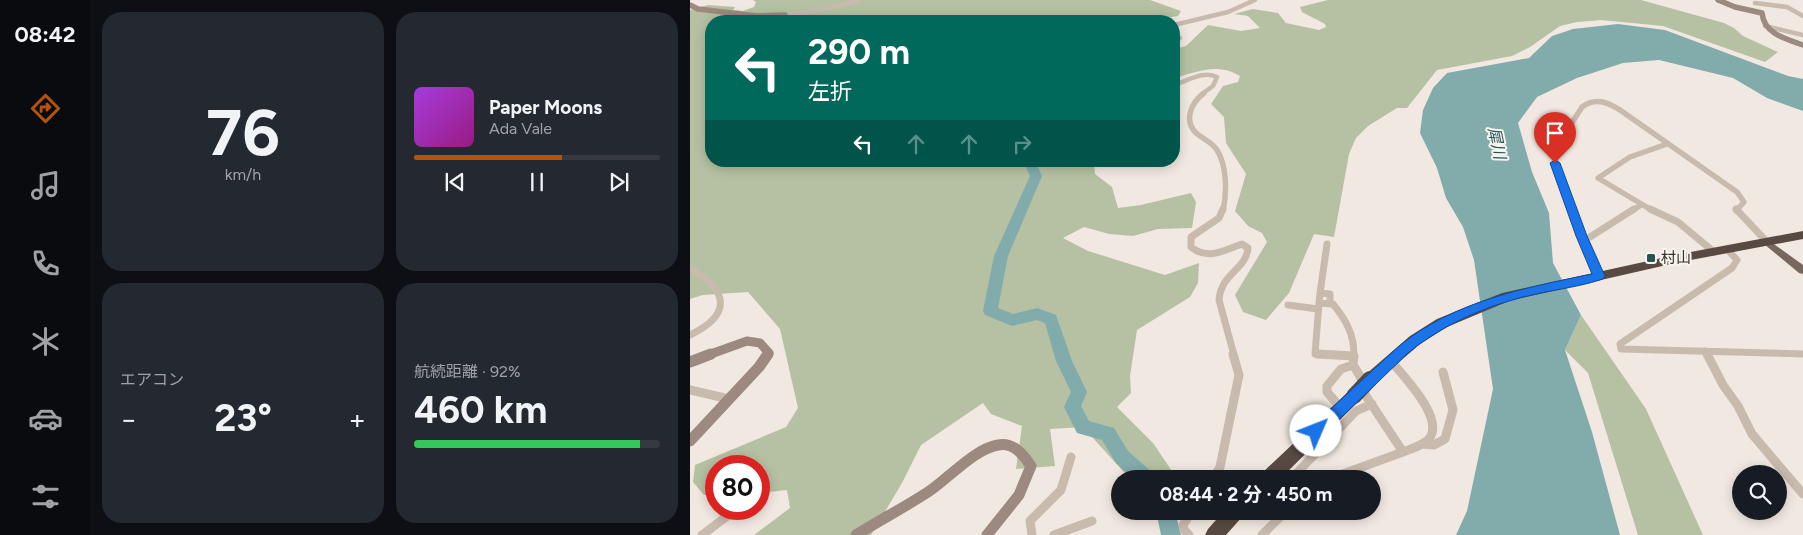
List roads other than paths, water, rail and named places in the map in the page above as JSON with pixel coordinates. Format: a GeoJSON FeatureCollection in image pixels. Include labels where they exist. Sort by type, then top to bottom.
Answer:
{"type":"FeatureCollection","features":[{"type":"Feature","properties":{"kind":"highway"},"geometry":{"type":"LineString","coordinates":[[1277,470],[1370,379],[1415,340],[1442,323],[1507,296],[1727,249],[1803,235]]}},
{"type":"Feature","properties":{"kind":"highway"},"geometry":{"type":"LineString","coordinates":[[1214,535],[1228,520]]}},
{"type":"Feature","properties":{"kind":"main road"},"geometry":{"type":"LineString","coordinates":[[1767,242],[1803,270]]}},
{"type":"Feature","properties":{"kind":"street"},"geometry":{"type":"LineString","coordinates":[[792,15],[828,10],[859,0]]}},
{"type":"Feature","properties":{"kind":"street"},"geometry":{"type":"LineString","coordinates":[[1180,24],[1228,12],[1254,0]]}},
{"type":"Feature","properties":{"kind":"street"},"geometry":{"type":"LineString","coordinates":[[1718,0],[1735,7],[1762,13]]}},
{"type":"Feature","properties":{"kind":"street"},"geometry":{"type":"LineString","coordinates":[[1754,2],[1762,13],[1761,19],[1764,26],[1803,45]]}},
{"type":"Feature","properties":{"kind":"street"},"geometry":{"type":"LineString","coordinates":[[1754,2],[1790,7],[1797,9],[1803,16]]}},
{"type":"Feature","properties":{"kind":"street"},"geometry":{"type":"LineString","coordinates":[[690,6],[698,9],[748,15]]}},
{"type":"Feature","properties":{"kind":"street"},"geometry":{"type":"LineString","coordinates":[[1764,26],[1803,35]]}},
{"type":"Feature","properties":{"kind":"street"},"geometry":{"type":"LineString","coordinates":[[1180,84],[1206,74],[1213,74],[1217,77],[1215,85],[1192,102],[1190,120],[1195,133],[1216,148],[1224,172],[1226,201],[1224,210],[1218,218],[1191,237],[1191,248],[1200,255],[1209,256],[1242,244],[1248,248],[1249,252],[1242,263],[1223,282],[1218,290],[1239,375],[1218,470]]}},
{"type":"Feature","properties":{"kind":"street"},"geometry":{"type":"LineString","coordinates":[[1596,277],[1555,163],[1555,149],[1560,139],[1567,133],[1583,104],[1591,100],[1612,104],[1666,144],[1737,192],[1744,202],[1735,210],[1767,242]]}},
{"type":"Feature","properties":{"kind":"street"},"geometry":{"type":"LineString","coordinates":[[1666,144],[1641,151],[1624,159],[1598,178],[1640,205],[1678,222],[1714,252]]}},
{"type":"Feature","properties":{"kind":"street"},"geometry":{"type":"LineString","coordinates":[[1590,237],[1640,205]]}},
{"type":"Feature","properties":{"kind":"street"},"geometry":{"type":"LineString","coordinates":[[1327,244],[1318,306],[1315,354],[1353,360]]}},
{"type":"Feature","properties":{"kind":"street"},"geometry":{"type":"LineString","coordinates":[[1727,249],[1737,260],[1732,268],[1620,344],[1620,349],[1803,354]]}},
{"type":"Feature","properties":{"kind":"street"},"geometry":{"type":"LineString","coordinates":[[690,269],[702,274],[712,283],[720,293],[722,307],[717,318],[707,327],[690,335]]}},
{"type":"Feature","properties":{"kind":"street"},"geometry":{"type":"LineString","coordinates":[[1320,293],[1330,294],[1330,304]]}},
{"type":"Feature","properties":{"kind":"street"},"geometry":{"type":"LineString","coordinates":[[1288,305],[1318,306],[1333,304],[1344,318],[1353,336],[1353,360],[1363,381],[1365,394],[1403,452]]}},
{"type":"Feature","properties":{"kind":"street"},"geometry":{"type":"LineString","coordinates":[[690,362],[747,341],[760,343],[769,353],[759,367],[690,441]]}},
{"type":"Feature","properties":{"kind":"street"},"geometry":{"type":"LineString","coordinates":[[1705,351],[1723,385],[1738,406],[1752,434],[1803,494]]}},
{"type":"Feature","properties":{"kind":"street"},"geometry":{"type":"LineString","coordinates":[[1341,408],[1328,392],[1327,386],[1340,370],[1353,360]]}},
{"type":"Feature","properties":{"kind":"street"},"geometry":{"type":"LineString","coordinates":[[1354,470],[1422,444],[1430,438],[1434,426],[1432,418],[1417,394],[1391,361]]}},
{"type":"Feature","properties":{"kind":"street"},"geometry":{"type":"LineString","coordinates":[[1422,444],[1434,445],[1445,439],[1453,410],[1443,372]]}},
{"type":"Feature","properties":{"kind":"street"},"geometry":{"type":"LineString","coordinates":[[690,390],[729,399]]}},
{"type":"Feature","properties":{"kind":"street"},"geometry":{"type":"LineString","coordinates":[[1299,470],[1356,411],[1372,404]]}},
{"type":"Feature","properties":{"kind":"street"},"geometry":{"type":"LineString","coordinates":[[856,535],[929,491],[984,452],[997,445],[1009,445],[1020,450],[1031,466],[1024,486],[1014,502],[987,535]]}},
{"type":"Feature","properties":{"kind":"street"},"geometry":{"type":"LineString","coordinates":[[1032,535],[1030,521],[1060,490],[1071,457]]}},
{"type":"Feature","properties":{"kind":"street"},"geometry":{"type":"LineString","coordinates":[[702,535],[722,520]]}},
{"type":"Feature","properties":{"kind":"street"},"geometry":{"type":"LineString","coordinates":[[1186,520],[1183,525],[1184,530],[1189,535]]}},
{"type":"Feature","properties":{"kind":"street"},"geometry":{"type":"LineString","coordinates":[[1262,535],[1276,520]]}},
{"type":"Feature","properties":{"kind":"street"},"geometry":{"type":"LineString","coordinates":[[1054,535],[1092,521]]}},
{"type":"Feature","properties":{"kind":"water","name":"犀川"},"geometry":{"type":"Polygon","coordinates":[[[1618,24],[1665,30],[1788,76],[1803,79],[1803,111],[1767,98],[1733,78],[1659,60],[1623,63],[1577,78],[1537,97],[1518,123],[1532,172],[1549,213],[1553,263],[1581,315],[1565,350],[1592,432],[1620,535],[1456,535],[1467,511],[1493,389],[1474,260],[1463,227],[1446,198],[1437,168],[1420,133],[1423,110],[1433,88],[1447,73],[1529,58],[1552,36],[1573,29],[1618,24]]]}},
{"type":"Feature","properties":{"kind":"waterway"},"geometry":{"type":"LineString","coordinates":[[1032,167],[1036,176],[1001,256],[990,311],[1012,320],[1037,314],[1051,319],[1064,361],[1079,392],[1072,407],[1083,427],[1108,434],[1122,457],[1137,470]]}},
{"type":"Feature","properties":{"kind":"waterway"},"geometry":{"type":"LineString","coordinates":[[1167,520],[1171,535]]}},
{"type":"Feature","properties":{"kind":"place","name":"村山"},"geometry":{"type":"Point","coordinates":[1651,258]}}]}
